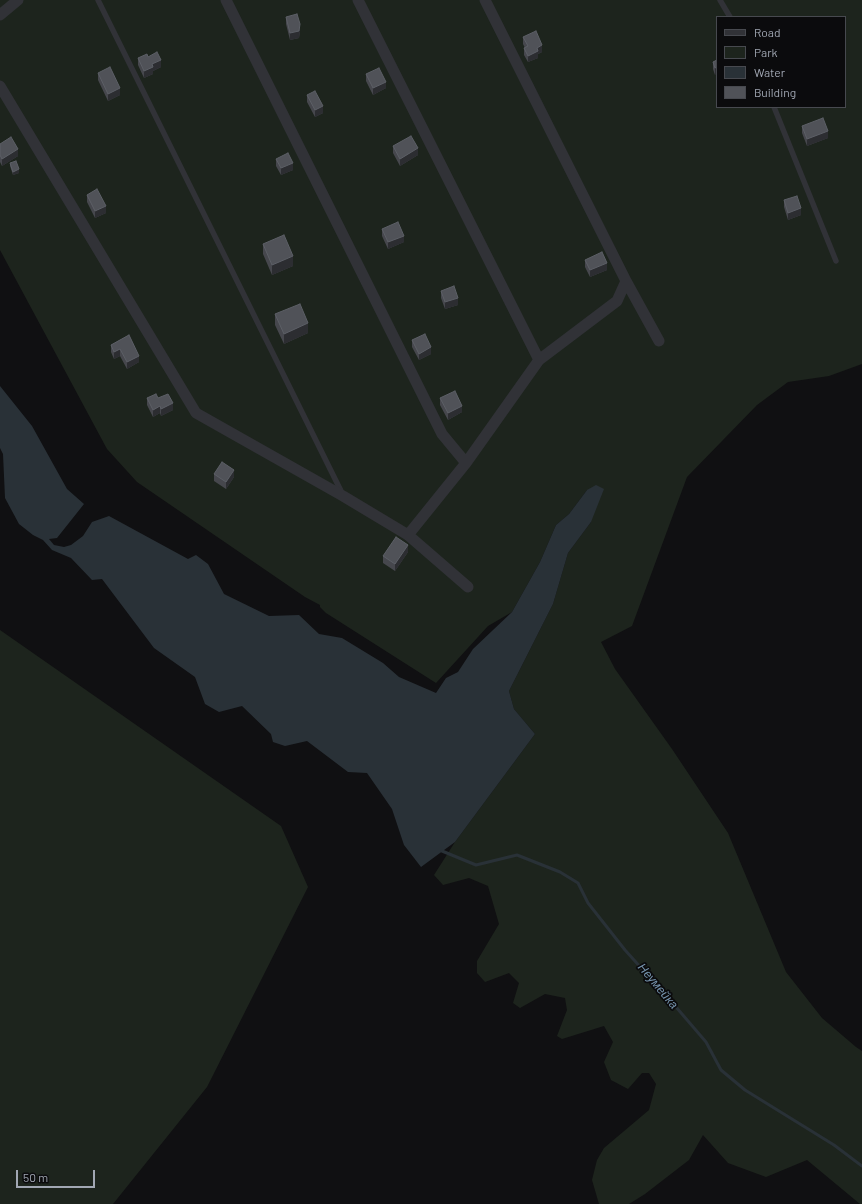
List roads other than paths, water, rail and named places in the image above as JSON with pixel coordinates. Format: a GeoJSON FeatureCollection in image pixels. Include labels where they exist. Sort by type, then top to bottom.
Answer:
{"type":"FeatureCollection","features":[{"type":"Feature","properties":{"kind":"street"},"geometry":{"type":"LineString","coordinates":[[0,15],[18,0]]}},
{"type":"Feature","properties":{"kind":"street"},"geometry":{"type":"LineString","coordinates":[[226,0],[442,434],[466,463]]}},
{"type":"Feature","properties":{"kind":"street"},"geometry":{"type":"LineString","coordinates":[[358,0],[539,360]]}},
{"type":"Feature","properties":{"kind":"street"},"geometry":{"type":"LineString","coordinates":[[485,0],[626,281],[659,341]]}},
{"type":"Feature","properties":{"kind":"street"},"geometry":{"type":"LineString","coordinates":[[0,86],[196,413],[343,496],[408,535],[468,587]]}},
{"type":"Feature","properties":{"kind":"street"},"geometry":{"type":"LineString","coordinates":[[408,535],[466,463],[539,360],[617,301],[626,281]]}},
{"type":"Feature","properties":{"kind":"lane"},"geometry":{"type":"LineString","coordinates":[[98,0],[343,496]]}},
{"type":"Feature","properties":{"kind":"lane"},"geometry":{"type":"LineString","coordinates":[[720,0],[729,16]]}},
{"type":"Feature","properties":{"kind":"lane"},"geometry":{"type":"LineString","coordinates":[[774,108],[836,261]]}},
{"type":"Feature","properties":{"kind":"water"},"geometry":{"type":"Polygon","coordinates":[[[0,386],[32,426],[67,489],[84,504],[57,538],[49,539],[54,545],[64,547],[71,545],[83,536],[92,522],[109,516],[188,559],[196,555],[208,564],[224,594],[269,616],[299,615],[319,634],[342,638],[383,663],[399,677],[436,693],[446,678],[458,672],[473,649],[512,612],[540,562],[556,525],[569,514],[587,490],[596,485],[604,489],[591,522],[568,553],[553,604],[509,691],[514,709],[535,734],[455,842],[421,867],[404,845],[392,809],[367,773],[348,772],[307,741],[285,746],[273,742],[271,734],[242,706],[219,712],[205,704],[195,677],[154,648],[102,579],[92,580],[71,558],[52,550],[43,540],[33,535],[19,524],[5,498],[3,454],[0,448],[0,386]]]}},
{"type":"Feature","properties":{"kind":"waterway","name":"Неумейка"},"geometry":{"type":"LineString","coordinates":[[442,851],[476,865],[517,855],[560,872],[578,883],[588,903],[625,950],[706,1042],[721,1070],[745,1090],[834,1145],[862,1166]]}}]}
